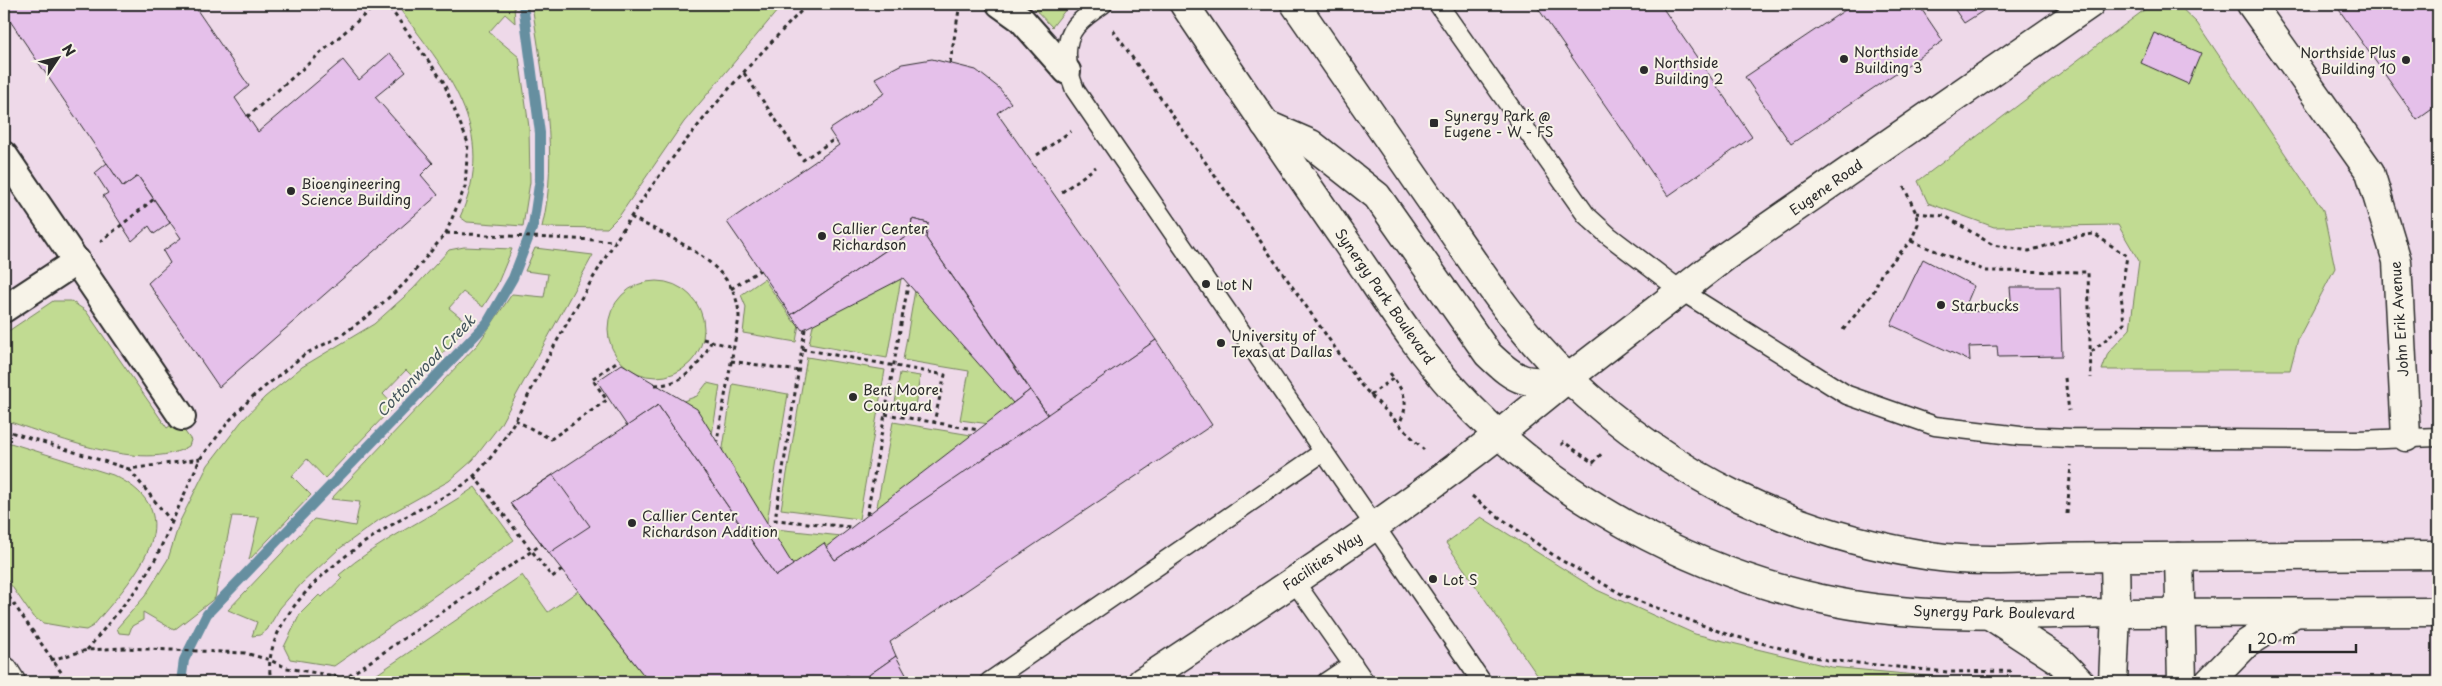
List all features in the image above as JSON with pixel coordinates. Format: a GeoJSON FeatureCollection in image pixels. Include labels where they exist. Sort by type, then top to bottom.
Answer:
{"type":"FeatureCollection","features":[{"type":"Feature","properties":{"kind":"street"},"geometry":{"type":"LineString","coordinates":[[1000,4],[1021,20],[1067,71]]}},
{"type":"Feature","properties":{"kind":"street","name":"Synergy Park Boulevard"},"geometry":{"type":"LineString","coordinates":[[1184,4],[1400,322],[1453,390],[1498,435],[1527,460],[1626,525],[1687,556],[1748,581],[1837,603],[1925,613],[2438,612]]}},
{"type":"Feature","properties":{"kind":"street"},"geometry":{"type":"LineString","coordinates":[[1295,4],[1483,276],[1522,327],[1568,378],[1626,427],[1685,468],[1750,504],[1798,524],[1934,557],[2006,560],[2115,557],[2438,555]]}},
{"type":"Feature","properties":{"kind":"street","name":"Eugene Road"},"geometry":{"type":"LineString","coordinates":[[1568,378],[1680,290],[2090,4]]}},
{"type":"Feature","properties":{"kind":"street","name":"John Erik Avenue"},"geometry":{"type":"LineString","coordinates":[[2251,4],[2370,172],[2397,261],[2406,437]]}},
{"type":"Feature","properties":{"kind":"street"},"geometry":{"type":"LineString","coordinates":[[1265,124],[1311,144],[1377,196],[1488,354],[1509,374],[1538,383],[1568,378]]}},
{"type":"Feature","properties":{"kind":"street"},"geometry":{"type":"LineString","coordinates":[[4,155],[182,417]]}},
{"type":"Feature","properties":{"kind":"street"},"geometry":{"type":"LineString","coordinates":[[4,309],[77,261]]}},
{"type":"Feature","properties":{"kind":"street","name":"Facilities Way"},"geometry":{"type":"LineString","coordinates":[[1142,682],[1294,581],[1449,474],[1568,378]]}},
{"type":"Feature","properties":{"kind":"street"},"geometry":{"type":"LineString","coordinates":[[2113,682],[2116,613],[2115,557]]}},
{"type":"Feature","properties":{"kind":"street"},"geometry":{"type":"LineString","coordinates":[[2179,557],[2182,682]]}},
{"type":"Feature","properties":{"kind":"street"},"geometry":{"type":"LineString","coordinates":[[2209,682],[2246,644],[2294,612]]}},
{"type":"Feature","properties":{"kind":"street"},"geometry":{"type":"LineString","coordinates":[[1988,614],[2060,661],[2080,682]]}},
{"type":"Feature","properties":{"kind":"street"},"geometry":{"type":"LineString","coordinates":[[4,671],[11,682]]}},
{"type":"Feature","properties":{"kind":"lane"},"geometry":{"type":"LineString","coordinates":[[1103,4],[1075,27],[1068,46],[1067,71],[1075,90],[1482,682]]}},
{"type":"Feature","properties":{"kind":"lane"},"geometry":{"type":"LineString","coordinates":[[1438,4],[1586,215],[1609,236],[1680,290],[1847,395],[1935,426],[2020,436],[2357,440],[2438,437]]}},
{"type":"Feature","properties":{"kind":"lane"},"geometry":{"type":"LineString","coordinates":[[990,682],[1323,452]]}},
{"type":"Feature","properties":{"kind":"lane"},"geometry":{"type":"LineString","coordinates":[[1294,581],[1365,682]]}},
{"type":"Feature","properties":{"kind":"lane"},"geometry":{"type":"LineString","coordinates":[[1326,682],[1353,664]]}},
{"type":"Feature","properties":{"kind":"path"},"geometry":{"type":"LineString","coordinates":[[247,117],[376,4]]}},
{"type":"Feature","properties":{"kind":"path"},"geometry":{"type":"LineString","coordinates":[[87,650],[139,586],[156,558],[200,459],[230,420],[251,398],[305,354],[339,337],[369,315],[404,284],[446,232],[464,187],[468,143],[443,81],[386,4]]}},
{"type":"Feature","properties":{"kind":"path"},"geometry":{"type":"LineString","coordinates":[[271,682],[270,660],[275,641],[290,612],[325,574],[366,540],[449,494],[474,476],[496,451],[515,420],[562,332],[631,217],[695,129],[808,4]]}},
{"type":"Feature","properties":{"kind":"path"},"geometry":{"type":"LineString","coordinates":[[950,62],[960,4]]}},
{"type":"Feature","properties":{"kind":"path"},"geometry":{"type":"LineString","coordinates":[[1112,28],[1355,377],[1370,395],[1423,448]]}},
{"type":"Feature","properties":{"kind":"path"},"geometry":{"type":"LineString","coordinates":[[744,73],[804,160],[834,139]]}},
{"type":"Feature","properties":{"kind":"path"},"geometry":{"type":"LineString","coordinates":[[1037,155],[1092,116]]}},
{"type":"Feature","properties":{"kind":"path"},"geometry":{"type":"LineString","coordinates":[[1062,192],[1117,152]]}},
{"type":"Feature","properties":{"kind":"path"},"geometry":{"type":"LineString","coordinates":[[1843,330],[1873,293],[1882,272],[1911,241],[1918,224],[1916,213],[1904,187]]}},
{"type":"Feature","properties":{"kind":"path"},"geometry":{"type":"LineString","coordinates":[[77,261],[154,199]]}},
{"type":"Feature","properties":{"kind":"path"},"geometry":{"type":"LineString","coordinates":[[1916,213],[1945,216],[1993,245],[2029,251],[2078,236],[2094,234],[2127,256],[2120,294],[2124,324],[2090,353]]}},
{"type":"Feature","properties":{"kind":"path"},"geometry":{"type":"LineString","coordinates":[[631,217],[701,256],[717,270],[731,289],[739,308],[716,442]]}},
{"type":"Feature","properties":{"kind":"path"},"geometry":{"type":"LineString","coordinates":[[446,232],[615,241]]}},
{"type":"Feature","properties":{"kind":"path"},"geometry":{"type":"LineString","coordinates":[[1911,241],[1986,271],[2088,272],[2091,378]]}},
{"type":"Feature","properties":{"kind":"path"},"geometry":{"type":"LineString","coordinates":[[731,289],[760,270]]}},
{"type":"Feature","properties":{"kind":"path"},"geometry":{"type":"LineString","coordinates":[[867,516],[908,285]]}},
{"type":"Feature","properties":{"kind":"path"},"geometry":{"type":"LineString","coordinates":[[805,329],[775,520],[852,527]]}},
{"type":"Feature","properties":{"kind":"path"},"geometry":{"type":"LineString","coordinates":[[704,339],[733,347]]}},
{"type":"Feature","properties":{"kind":"path"},"geometry":{"type":"LineString","coordinates":[[655,385],[683,378],[702,361],[711,342]]}},
{"type":"Feature","properties":{"kind":"path"},"geometry":{"type":"LineString","coordinates":[[802,349],[945,375],[934,422]]}},
{"type":"Feature","properties":{"kind":"path"},"geometry":{"type":"LineString","coordinates":[[515,420],[551,439],[607,400],[592,379],[613,367],[619,360]]}},
{"type":"Feature","properties":{"kind":"path"},"geometry":{"type":"LineString","coordinates":[[731,361],[799,371]]}},
{"type":"Feature","properties":{"kind":"path"},"geometry":{"type":"LineString","coordinates":[[1390,373],[1402,389],[1406,399],[1405,412],[1398,424]]}},
{"type":"Feature","properties":{"kind":"path"},"geometry":{"type":"LineString","coordinates":[[1370,395],[1394,378]]}},
{"type":"Feature","properties":{"kind":"path"},"geometry":{"type":"LineString","coordinates":[[2065,378],[2070,414]]}},
{"type":"Feature","properties":{"kind":"path"},"geometry":{"type":"LineString","coordinates":[[885,414],[979,430]]}},
{"type":"Feature","properties":{"kind":"path"},"geometry":{"type":"LineString","coordinates":[[4,430],[129,469],[200,459]]}},
{"type":"Feature","properties":{"kind":"path"},"geometry":{"type":"LineString","coordinates":[[1556,450],[1564,442],[1593,463],[1602,452]]}},
{"type":"Feature","properties":{"kind":"path"},"geometry":{"type":"LineString","coordinates":[[2067,514],[2071,461]]}},
{"type":"Feature","properties":{"kind":"path"},"geometry":{"type":"LineString","coordinates":[[129,469],[171,521]]}},
{"type":"Feature","properties":{"kind":"path"},"geometry":{"type":"LineString","coordinates":[[474,476],[552,577],[562,570]]}},
{"type":"Feature","properties":{"kind":"path"},"geometry":{"type":"LineString","coordinates":[[1469,493],[1489,510],[1559,559],[1624,596],[1726,634],[1827,660],[1948,672],[2017,670]]}},
{"type":"Feature","properties":{"kind":"path"},"geometry":{"type":"LineString","coordinates":[[51,660],[87,650],[124,648],[245,654],[270,660],[286,668],[346,678],[542,544]]}},
{"type":"Feature","properties":{"kind":"path"},"geometry":{"type":"LineString","coordinates":[[4,590],[68,682]]}},
{"type":"Feature","properties":{"kind":"path"},"geometry":{"type":"LineString","coordinates":[[2431,682],[2438,681]]}},
{"type":"Feature","properties":{"kind":"shaded area","name":"University of Texas at Dallas"},"geometry":{"type":"Polygon","coordinates":[[[4,4],[2438,4],[2438,682],[4,682],[4,4]]]}},
{"type":"Feature","properties":{"kind":"green space"},"geometry":{"type":"Polygon","coordinates":[[[396,4],[514,4],[515,23],[505,14],[489,32],[519,57],[529,127],[530,182],[523,226],[467,222],[460,217],[471,185],[474,156],[471,129],[462,103],[449,78],[396,4]]]}},
{"type":"Feature","properties":{"kind":"green space"},"geometry":{"type":"Polygon","coordinates":[[[532,4],[783,4],[684,122],[620,215],[607,228],[542,227],[549,171],[548,116],[532,4]]]}},
{"type":"Feature","properties":{"kind":"green space"},"geometry":{"type":"Polygon","coordinates":[[[1030,4],[1070,4],[1052,27],[1030,4]]]}},
{"type":"Feature","properties":{"kind":"green space"},"geometry":{"type":"Polygon","coordinates":[[[2152,4],[2177,4],[2197,23],[2323,210],[2335,268],[2298,339],[2290,370],[2102,370],[2108,353],[2130,329],[2139,261],[2118,225],[1994,227],[1928,203],[1918,181],[2152,4]]]}},
{"type":"Feature","properties":{"kind":"green space"},"geometry":{"type":"Polygon","coordinates":[[[907,245],[887,358],[809,344],[817,307],[907,245]]]}},
{"type":"Feature","properties":{"kind":"green space"},"geometry":{"type":"Polygon","coordinates":[[[464,247],[512,249],[497,285],[483,307],[463,292],[449,308],[469,324],[417,381],[406,370],[383,394],[394,406],[325,478],[307,459],[292,476],[311,495],[249,560],[259,517],[232,516],[215,598],[174,630],[143,612],[143,620],[132,626],[129,634],[119,633],[117,628],[145,596],[168,559],[180,521],[208,465],[241,422],[265,397],[302,367],[374,324],[413,289],[449,250],[464,247]]]}},
{"type":"Feature","properties":{"kind":"green space"},"geometry":{"type":"Polygon","coordinates":[[[535,248],[593,255],[500,425],[473,460],[449,481],[379,520],[339,549],[302,583],[280,608],[267,630],[260,635],[252,636],[257,622],[228,610],[314,519],[355,526],[360,502],[331,499],[478,344],[512,294],[544,297],[548,274],[525,271],[535,248]]]}},
{"type":"Feature","properties":{"kind":"green space"},"geometry":{"type":"Polygon","coordinates":[[[922,249],[1034,411],[1012,427],[960,420],[969,371],[903,360],[922,249]]]}},
{"type":"Feature","properties":{"kind":"green space"},"geometry":{"type":"Polygon","coordinates":[[[764,279],[794,322],[800,318],[796,342],[743,333],[746,307],[741,295],[764,279]]]}},
{"type":"Feature","properties":{"kind":"green space"},"geometry":{"type":"Polygon","coordinates":[[[656,281],[674,285],[690,295],[700,311],[704,329],[700,347],[690,363],[674,373],[656,377],[638,373],[622,363],[612,347],[608,329],[612,311],[622,295],[638,285],[656,281]]]}},
{"type":"Feature","properties":{"kind":"green space"},"geometry":{"type":"Polygon","coordinates":[[[53,301],[71,301],[86,311],[167,428],[177,421],[191,440],[189,446],[170,454],[148,456],[123,454],[72,442],[4,420],[4,334],[53,301]]]}},
{"type":"Feature","properties":{"kind":"green space"},"geometry":{"type":"Polygon","coordinates":[[[807,357],[885,370],[859,519],[781,509],[807,357]]]}},
{"type":"Feature","properties":{"kind":"green space"},"geometry":{"type":"Polygon","coordinates":[[[900,373],[920,376],[914,412],[894,409],[900,373]]]}},
{"type":"Feature","properties":{"kind":"green space"},"geometry":{"type":"Polygon","coordinates":[[[707,383],[720,386],[707,465],[667,407],[697,396],[707,383]]]}},
{"type":"Feature","properties":{"kind":"green space"},"geometry":{"type":"Polygon","coordinates":[[[733,384],[788,394],[766,528],[851,537],[788,581],[718,480],[733,384]]]}},
{"type":"Feature","properties":{"kind":"green space"},"geometry":{"type":"Polygon","coordinates":[[[893,422],[995,439],[874,522],[893,422]]]}},
{"type":"Feature","properties":{"kind":"green space"},"geometry":{"type":"Polygon","coordinates":[[[4,441],[113,475],[138,491],[151,509],[154,528],[149,549],[124,589],[93,626],[86,630],[43,623],[33,617],[4,575],[4,441]]]}},
{"type":"Feature","properties":{"kind":"green space"},"geometry":{"type":"Polygon","coordinates":[[[475,487],[514,540],[334,666],[290,659],[284,647],[300,614],[319,595],[322,597],[342,578],[339,575],[371,550],[475,487]]]}},
{"type":"Feature","properties":{"kind":"green space"},"geometry":{"type":"Polygon","coordinates":[[[1481,517],[1597,590],[1695,634],[1831,667],[1959,679],[1959,682],[1542,682],[1446,543],[1481,517]]]}},
{"type":"Feature","properties":{"kind":"green space"},"geometry":{"type":"Polygon","coordinates":[[[522,575],[548,612],[578,591],[649,682],[369,682],[370,679],[522,575]]]}},
{"type":"Feature","properties":{"kind":"building","name":"Bioengineering Science Building"},"geometry":{"type":"Polygon","coordinates":[[[4,4],[193,4],[249,86],[235,98],[258,132],[343,60],[359,80],[390,53],[406,72],[375,97],[433,163],[421,175],[438,195],[219,387],[148,283],[170,263],[163,251],[181,238],[138,176],[123,187],[4,12],[4,4]]]}},
{"type":"Feature","properties":{"kind":"building","name":"Northside Building 2"},"geometry":{"type":"Polygon","coordinates":[[[1535,4],[1660,4],[1752,137],[1668,196],[1535,4]]]}},
{"type":"Feature","properties":{"kind":"building","name":"Northside Building 3"},"geometry":{"type":"Polygon","coordinates":[[[1854,4],[1918,4],[1943,41],[1791,144],[1745,77],[1854,4]]]}},
{"type":"Feature","properties":{"kind":"building"},"geometry":{"type":"Polygon","coordinates":[[[1951,4],[1994,4],[1964,23],[1951,4]]]}},
{"type":"Feature","properties":{"kind":"building","name":"Northside Plus Building 10"},"geometry":{"type":"Polygon","coordinates":[[[2335,4],[2430,4],[2438,16],[2438,105],[2417,120],[2335,4]]]}},
{"type":"Feature","properties":{"kind":"building"},"geometry":{"type":"Polygon","coordinates":[[[2154,33],[2201,53],[2188,84],[2141,63],[2154,33]]]}},
{"type":"Feature","properties":{"kind":"building","name":"Callier Center Richardson"},"geometry":{"type":"Polygon","coordinates":[[[932,59],[976,70],[999,88],[1011,103],[997,113],[1156,340],[1048,415],[926,238],[928,223],[912,219],[910,234],[791,315],[727,222],[839,145],[829,130],[885,93],[875,78],[902,64],[932,59]]]}},
{"type":"Feature","properties":{"kind":"building"},"geometry":{"type":"Polygon","coordinates":[[[107,163],[123,187],[138,176],[170,223],[154,234],[149,226],[132,241],[103,196],[108,193],[95,173],[107,163]]]}},
{"type":"Feature","properties":{"kind":"building"},"geometry":{"type":"Polygon","coordinates":[[[912,219],[928,223],[926,238],[1030,390],[1013,403],[903,278],[802,330],[791,315],[910,234],[912,219]]]}},
{"type":"Feature","properties":{"kind":"building"},"geometry":{"type":"Polygon","coordinates":[[[1923,259],[1974,286],[1963,312],[2012,310],[2010,287],[2060,287],[2062,356],[1998,357],[1997,346],[1969,347],[1970,361],[1891,325],[1923,259]]]}},
{"type":"Feature","properties":{"kind":"building","name":"Callier Center Richardson Addition"},"geometry":{"type":"Polygon","coordinates":[[[1156,340],[1212,425],[890,642],[896,656],[859,682],[852,682],[847,675],[836,682],[649,682],[510,503],[658,405],[776,576],[824,543],[835,560],[1156,340]]]}},
{"type":"Feature","properties":{"kind":"building"},"geometry":{"type":"Polygon","coordinates":[[[622,364],[697,409],[793,565],[776,576],[658,405],[627,426],[597,381],[622,364]]]}},
{"type":"Feature","properties":{"kind":"building"},"geometry":{"type":"Polygon","coordinates":[[[1030,390],[1048,415],[835,560],[826,547],[1030,390]]]}},
{"type":"Feature","properties":{"kind":"building"},"geometry":{"type":"Polygon","coordinates":[[[553,475],[590,526],[549,553],[510,503],[553,475]]]}},
{"type":"Feature","properties":{"kind":"building"},"geometry":{"type":"Polygon","coordinates":[[[896,656],[910,682],[859,682],[873,672],[896,656]]]}},
{"type":"Feature","properties":{"kind":"waterway","name":"Cottonwood Creek"},"geometry":{"type":"LineString","coordinates":[[181,682],[184,660],[207,614],[487,323],[513,278],[533,226],[540,178],[540,133],[523,4]]}},
{"type":"Feature","properties":{"kind":"place","name":"Northside Building 3"},"geometry":{"type":"Point","coordinates":[1844,59]}},
{"type":"Feature","properties":{"kind":"place","name":"Northside Plus Building 10"},"geometry":{"type":"Point","coordinates":[2406,60]}},
{"type":"Feature","properties":{"kind":"place","name":"Northside Building 2"},"geometry":{"type":"Point","coordinates":[1644,70]}},
{"type":"Feature","properties":{"kind":"place","name":"Synergy Park @ Eugene - W - FS"},"geometry":{"type":"Point","coordinates":[1434,123]}},
{"type":"Feature","properties":{"kind":"place","name":"Bioengineering Science Building"},"geometry":{"type":"Point","coordinates":[291,191]}},
{"type":"Feature","properties":{"kind":"place","name":"Callier Center Richardson"},"geometry":{"type":"Point","coordinates":[822,236]}},
{"type":"Feature","properties":{"kind":"place","name":"Lot N"},"geometry":{"type":"Point","coordinates":[1206,284]}},
{"type":"Feature","properties":{"kind":"place","name":"Starbucks"},"geometry":{"type":"Point","coordinates":[1941,305]}},
{"type":"Feature","properties":{"kind":"place","name":"University of Texas at Dallas"},"geometry":{"type":"Point","coordinates":[1221,343]}},
{"type":"Feature","properties":{"kind":"place","name":"Bert Moore Courtyard"},"geometry":{"type":"Point","coordinates":[853,397]}},
{"type":"Feature","properties":{"kind":"place","name":"Callier Center Richardson Addition"},"geometry":{"type":"Point","coordinates":[632,523]}},
{"type":"Feature","properties":{"kind":"place","name":"Lot S"},"geometry":{"type":"Point","coordinates":[1433,579]}}]}
